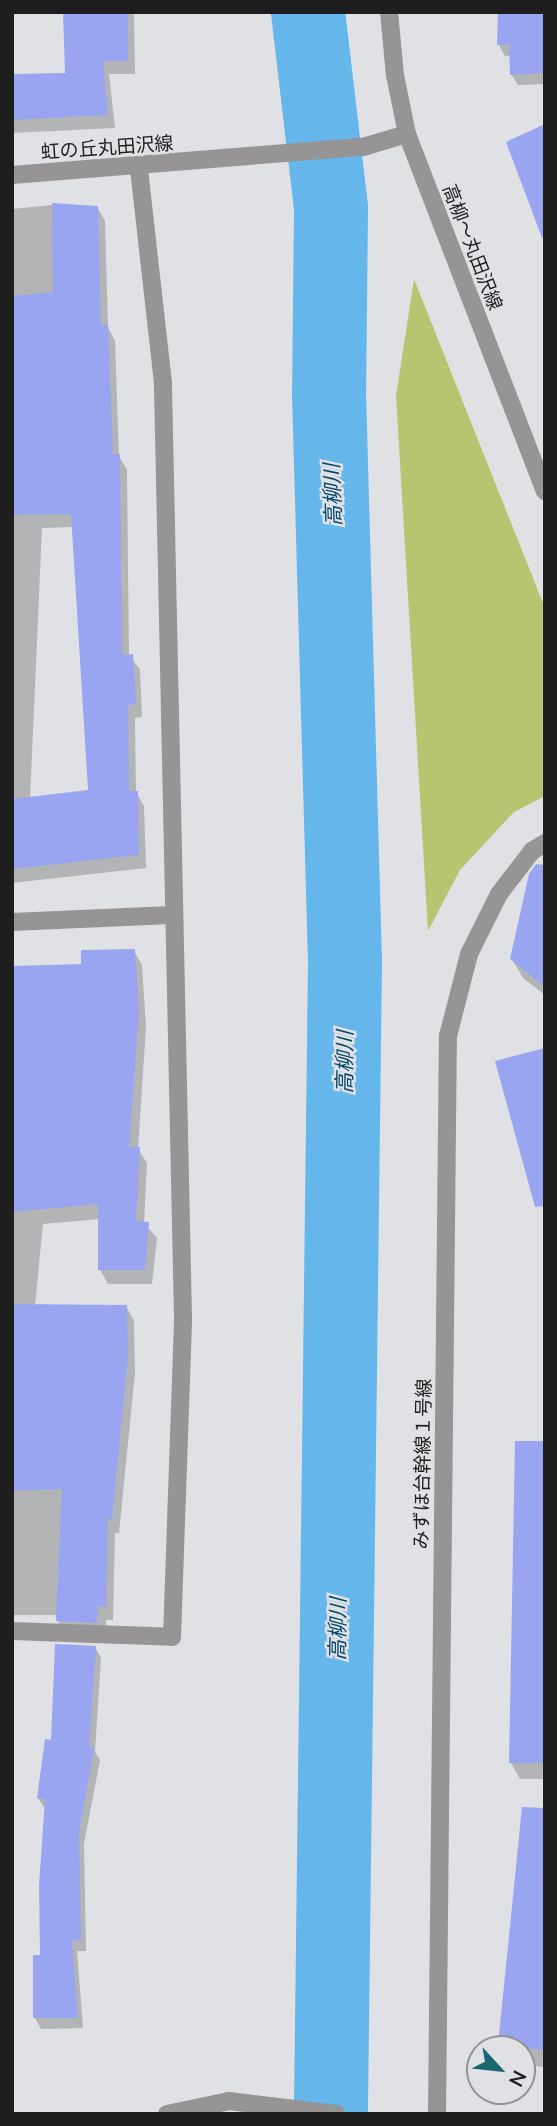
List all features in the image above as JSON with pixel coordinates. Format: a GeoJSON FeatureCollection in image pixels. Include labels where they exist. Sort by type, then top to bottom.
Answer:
{"type":"FeatureCollection","features":[{"type":"Feature","properties":{"kind":"street","name":"高柳～丸田沢線"},"geometry":{"type":"LineString","coordinates":[[389,12],[395,75],[407,134],[545,491]]}},
{"type":"Feature","properties":{"kind":"street","name":"虹の丘丸田沢線"},"geometry":{"type":"LineString","coordinates":[[12,176],[139,168],[363,147],[407,134]]}},
{"type":"Feature","properties":{"kind":"street"},"geometry":{"type":"LineString","coordinates":[[12,1631],[173,1637],[183,1318],[171,915],[163,383],[139,168]]}},
{"type":"Feature","properties":{"kind":"street","name":"みずほ台幹線１号線"},"geometry":{"type":"LineString","coordinates":[[437,2114],[448,1036],[469,954],[499,894],[532,851],[545,843]]}},
{"type":"Feature","properties":{"kind":"street"},"geometry":{"type":"LineString","coordinates":[[12,922],[171,915]]}},
{"type":"Feature","properties":{"kind":"street"},"geometry":{"type":"LineString","coordinates":[[167,2114],[229,2101],[336,2114]]}},
{"type":"Feature","properties":{"kind":"green space"},"geometry":{"type":"Polygon","coordinates":[[[414,279],[545,608],[545,796],[514,812],[460,870],[428,931],[396,396],[414,279]]]}},
{"type":"Feature","properties":{"kind":"building"},"geometry":{"type":"Polygon","coordinates":[[[63,12],[128,12],[128,61],[103,61],[108,115],[12,120],[12,74],[65,73],[63,12]]]}},
{"type":"Feature","properties":{"kind":"building"},"geometry":{"type":"Polygon","coordinates":[[[498,12],[545,12],[545,73],[510,75],[509,44],[497,45],[498,12]]]}},
{"type":"Feature","properties":{"kind":"building"},"geometry":{"type":"Polygon","coordinates":[[[545,124],[545,237],[542,238],[506,142],[545,124]]]}},
{"type":"Feature","properties":{"kind":"building"},"geometry":{"type":"Polygon","coordinates":[[[52,203],[98,206],[101,325],[108,325],[113,455],[120,454],[122,655],[133,654],[136,704],[128,705],[129,791],[138,791],[139,855],[12,869],[12,799],[88,790],[71,514],[12,515],[12,296],[53,292],[52,203]]]}},
{"type":"Feature","properties":{"kind":"building"},"geometry":{"type":"Polygon","coordinates":[[[536,864],[545,865],[545,987],[510,959],[529,874],[536,864]]]}},
{"type":"Feature","properties":{"kind":"building"},"geometry":{"type":"Polygon","coordinates":[[[135,949],[139,1011],[129,1147],[140,1147],[136,1221],[149,1222],[145,1270],[98,1270],[98,1204],[12,1212],[12,966],[81,964],[81,950],[135,949]]]}},
{"type":"Feature","properties":{"kind":"building"},"geometry":{"type":"Polygon","coordinates":[[[545,1048],[545,1206],[535,1207],[495,1061],[545,1048]]]}},
{"type":"Feature","properties":{"kind":"building"},"geometry":{"type":"Polygon","coordinates":[[[12,1304],[127,1305],[128,1357],[112,1519],[108,1519],[106,1607],[98,1606],[97,1623],[56,1621],[62,1489],[12,1491],[12,1304]]]}},
{"type":"Feature","properties":{"kind":"building"},"geometry":{"type":"Polygon","coordinates":[[[515,1441],[545,1441],[545,1763],[509,1763],[515,1441]]]}},
{"type":"Feature","properties":{"kind":"building"},"geometry":{"type":"Polygon","coordinates":[[[55,1644],[96,1646],[89,1747],[94,1748],[79,1832],[81,1940],[72,1941],[78,2018],[33,2018],[33,1955],[40,1955],[39,1885],[45,1799],[37,1798],[45,1739],[51,1740],[55,1644]]]}},
{"type":"Feature","properties":{"kind":"building"},"geometry":{"type":"Polygon","coordinates":[[[522,1807],[545,1808],[545,2050],[536,2049],[536,2035],[499,2035],[522,1807]]]}},
{"type":"Feature","properties":{"kind":"waterway","name":"高柳川"},"geometry":{"type":"LineString","coordinates":[[308,12],[331,209],[329,393],[345,961],[331,2114]]}}]}
